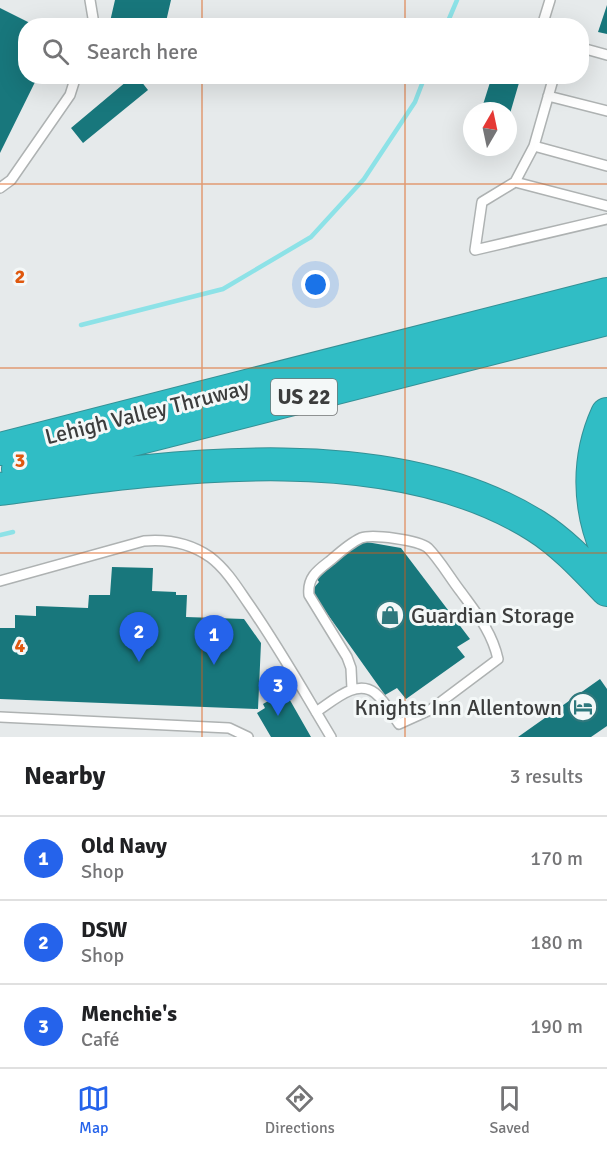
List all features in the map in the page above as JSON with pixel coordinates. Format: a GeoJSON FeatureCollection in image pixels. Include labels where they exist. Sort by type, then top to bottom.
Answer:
{"type":"FeatureCollection","features":[{"type":"Feature","properties":{"kind":"highway"},"geometry":{"type":"LineString","coordinates":[[322,367],[607,279]]}},
{"type":"Feature","properties":{"kind":"highway","name":"Lehigh Valley Thruway"},"geometry":{"type":"LineString","coordinates":[[0,449],[607,294]]}},
{"type":"Feature","properties":{"kind":"highway","name":"Lehigh Valley Thruway"},"geometry":{"type":"LineString","coordinates":[[0,474],[607,319]]}},
{"type":"Feature","properties":{"kind":"highway"},"geometry":{"type":"LineString","coordinates":[[607,414],[595,450],[592,477],[596,520],[607,551]]}},
{"type":"Feature","properties":{"kind":"highway"},"geometry":{"type":"LineString","coordinates":[[0,489],[157,470],[213,467],[294,466],[375,472],[441,486],[507,510],[538,527],[552,538],[607,590]]}},
{"type":"Feature","properties":{"kind":"lane"},"geometry":{"type":"LineString","coordinates":[[90,0],[93,18]]}},
{"type":"Feature","properties":{"kind":"lane"},"geometry":{"type":"LineString","coordinates":[[544,18],[550,0]]}},
{"type":"Feature","properties":{"kind":"lane"},"geometry":{"type":"LineString","coordinates":[[589,50],[607,55]]}},
{"type":"Feature","properties":{"kind":"lane"},"geometry":{"type":"LineString","coordinates":[[0,188],[11,180],[70,95],[73,84]]}},
{"type":"Feature","properties":{"kind":"lane"},"geometry":{"type":"LineString","coordinates":[[552,84],[534,146],[515,182],[482,202],[475,250],[607,219]]}},
{"type":"Feature","properties":{"kind":"lane"},"geometry":{"type":"LineString","coordinates":[[548,96],[607,111]]}},
{"type":"Feature","properties":{"kind":"lane"},"geometry":{"type":"LineString","coordinates":[[534,146],[607,165]]}},
{"type":"Feature","properties":{"kind":"lane"},"geometry":{"type":"LineString","coordinates":[[515,182],[607,206]]}},
{"type":"Feature","properties":{"kind":"lane"},"geometry":{"type":"LineString","coordinates":[[316,712],[351,689],[365,689],[375,693],[399,724],[430,710],[498,659],[494,641],[482,620],[427,547],[412,542],[361,538],[314,574],[308,584],[309,595],[351,668],[351,689]]}},
{"type":"Feature","properties":{"kind":"lane"},"geometry":{"type":"LineString","coordinates":[[0,581],[144,541],[163,539],[209,557],[229,576],[272,637],[332,737]]}},
{"type":"Feature","properties":{"kind":"lane"},"geometry":{"type":"LineString","coordinates":[[0,717],[229,728],[248,737]]}},
{"type":"Feature","properties":{"kind":"building"},"geometry":{"type":"Polygon","coordinates":[[[115,0],[171,0],[167,18],[111,18],[115,0]]]}},
{"type":"Feature","properties":{"kind":"building"},"geometry":{"type":"Polygon","coordinates":[[[607,5],[607,34],[598,32],[607,5]]]}},
{"type":"Feature","properties":{"kind":"building"},"geometry":{"type":"Polygon","coordinates":[[[0,8],[20,18],[18,18],[18,84],[34,84],[0,153],[0,8]]]}},
{"type":"Feature","properties":{"kind":"building"},"geometry":{"type":"Polygon","coordinates":[[[123,84],[143,84],[148,90],[83,143],[71,128],[123,84]]]}},
{"type":"Feature","properties":{"kind":"building"},"geometry":{"type":"Polygon","coordinates":[[[489,84],[519,84],[513,102],[484,102],[489,84]]]}},
{"type":"Feature","properties":{"kind":"building","name":"Guardian Storage"},"geometry":{"type":"Polygon","coordinates":[[[361,541],[401,548],[470,639],[457,647],[465,657],[406,699],[397,688],[385,695],[311,591],[319,582],[315,576],[361,541]]]}},
{"type":"Feature","properties":{"kind":"building"},"geometry":{"type":"Polygon","coordinates":[[[112,567],[153,568],[152,591],[187,595],[186,617],[244,619],[261,643],[258,709],[0,699],[0,628],[15,628],[15,615],[36,616],[36,606],[88,608],[89,595],[110,595],[112,567]]]}},
{"type":"Feature","properties":{"kind":"building","name":"Knights Inn Allentown"},"geometry":{"type":"Polygon","coordinates":[[[600,679],[607,689],[607,726],[591,737],[518,737],[600,679]]]}},
{"type":"Feature","properties":{"kind":"building"},"geometry":{"type":"Polygon","coordinates":[[[287,695],[311,737],[271,737],[257,713],[265,708],[263,704],[270,700],[272,704],[287,695]]]}},
{"type":"Feature","properties":{"kind":"waterway"},"geometry":{"type":"LineString","coordinates":[[449,18],[457,0]]}},
{"type":"Feature","properties":{"kind":"waterway"},"geometry":{"type":"LineString","coordinates":[[81,325],[223,289],[311,237],[364,179],[415,102],[422,84]]}},
{"type":"Feature","properties":{"kind":"waterway"},"geometry":{"type":"LineString","coordinates":[[0,535],[13,532]]}},
{"type":"Feature","properties":{"kind":"place","name":"Guardian Storage"},"geometry":{"type":"Point","coordinates":[390,615]}},
{"type":"Feature","properties":{"kind":"place","name":"DSW"},"geometry":{"type":"Point","coordinates":[139,662]}},
{"type":"Feature","properties":{"kind":"place","name":"Old Navy"},"geometry":{"type":"Point","coordinates":[214,665]}},
{"type":"Feature","properties":{"kind":"place","name":"Knights Inn Allentown"},"geometry":{"type":"Point","coordinates":[583,707]}},
{"type":"Feature","properties":{"kind":"place","name":"Menchie's"},"geometry":{"type":"Point","coordinates":[278,716]}}]}
